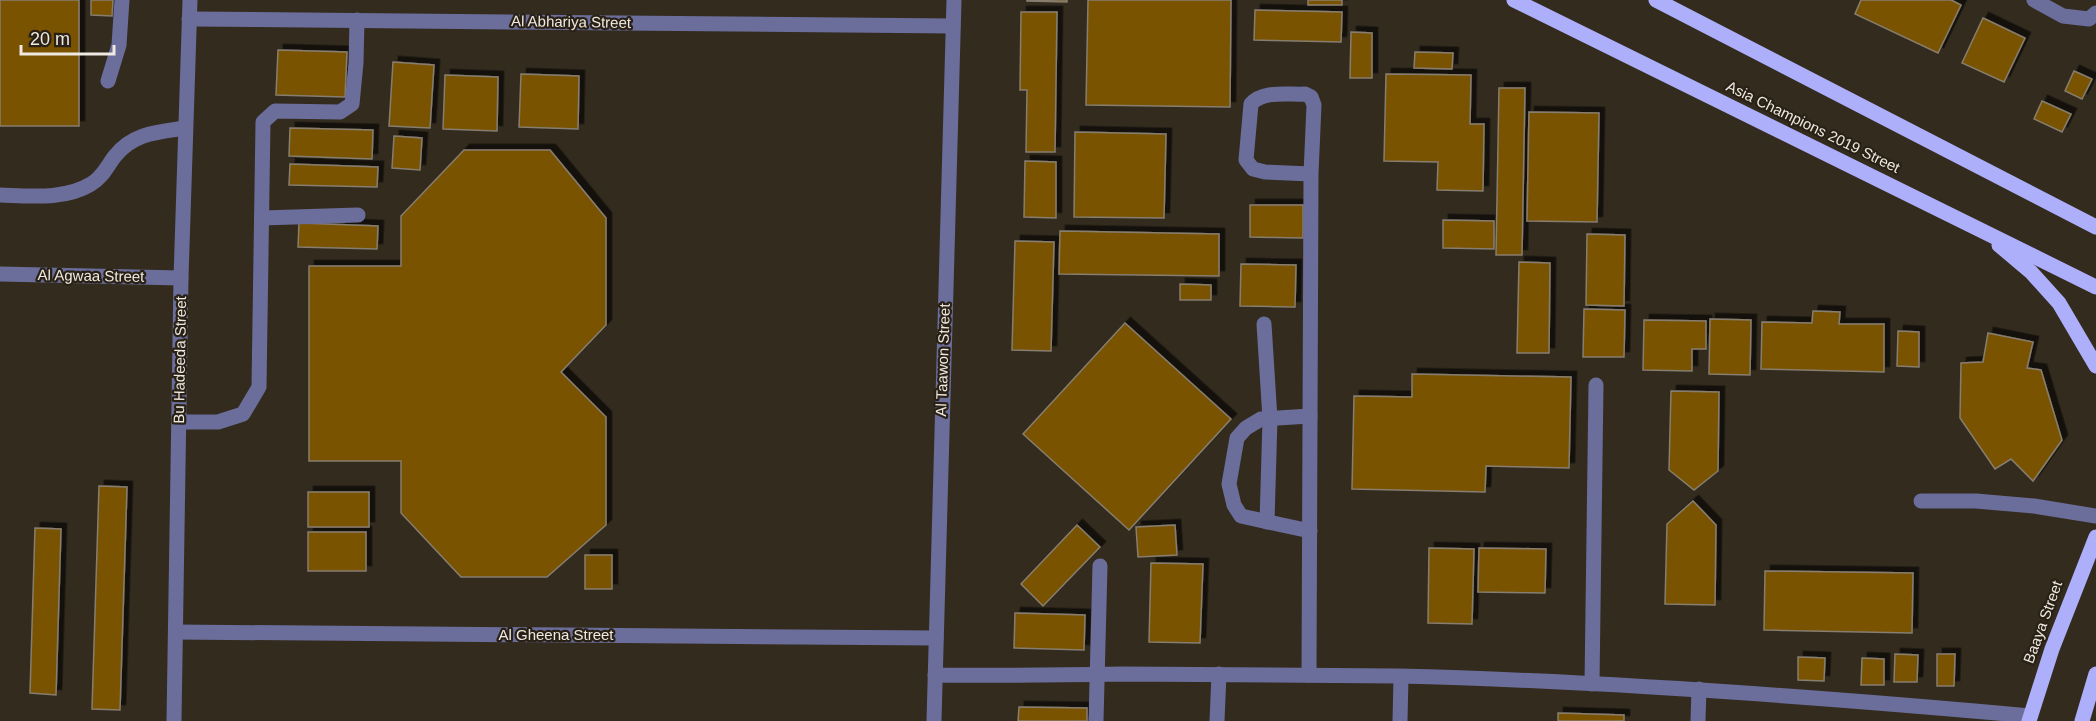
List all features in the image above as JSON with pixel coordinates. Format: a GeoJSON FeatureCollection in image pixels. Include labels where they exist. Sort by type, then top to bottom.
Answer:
{"type":"FeatureCollection","features":[{"type":"Feature","properties":{"kind":"main road","name":"Asia Champions 2019 Street"},"geometry":{"type":"LineString","coordinates":[[1514,0],[2096,287]]}},
{"type":"Feature","properties":{"kind":"main road"},"geometry":{"type":"LineString","coordinates":[[1656,0],[2096,227]]}},
{"type":"Feature","properties":{"kind":"main road"},"geometry":{"type":"LineString","coordinates":[[1978,227],[2031,272],[2059,303],[2096,366]]}},
{"type":"Feature","properties":{"kind":"main road","name":"Baaya Street"},"geometry":{"type":"LineString","coordinates":[[2030,719],[2052,649],[2096,537]]}},
{"type":"Feature","properties":{"kind":"main road"},"geometry":{"type":"LineString","coordinates":[[2082,721],[2096,674]]}},
{"type":"Feature","properties":{"kind":"street"},"geometry":{"type":"LineString","coordinates":[[108,81],[119,45],[122,0]]}},
{"type":"Feature","properties":{"kind":"street","name":"Bu Hadeeda Street"},"geometry":{"type":"LineString","coordinates":[[174,721],[181,278],[190,0]]}},
{"type":"Feature","properties":{"kind":"street","name":"Al Taawon Street"},"geometry":{"type":"LineString","coordinates":[[934,721],[954,0]]}},
{"type":"Feature","properties":{"kind":"street"},"geometry":{"type":"LineString","coordinates":[[2034,0],[2063,16],[2089,20],[2096,13]]}},
{"type":"Feature","properties":{"kind":"street","name":"Al Abhariya Street"},"geometry":{"type":"LineString","coordinates":[[189,19],[953,26]]}},
{"type":"Feature","properties":{"kind":"street"},"geometry":{"type":"LineString","coordinates":[[179,422],[218,422],[243,414],[259,387],[263,122],[275,111],[340,112],[352,104],[357,20]]}},
{"type":"Feature","properties":{"kind":"street"},"geometry":{"type":"LineString","coordinates":[[1309,675],[1311,174],[1314,105],[1311,98],[1305,94],[1264,95],[1256,98],[1251,104],[1246,160],[1253,169],[1265,172],[1311,174]]}},
{"type":"Feature","properties":{"kind":"street"},"geometry":{"type":"LineString","coordinates":[[0,195],[39,196],[74,191],[100,178],[126,144],[136,137],[186,128]]}},
{"type":"Feature","properties":{"kind":"street"},"geometry":{"type":"LineString","coordinates":[[262,218],[358,214]]}},
{"type":"Feature","properties":{"kind":"street","name":"Al Agwaa Street"},"geometry":{"type":"LineString","coordinates":[[0,274],[181,278]]}},
{"type":"Feature","properties":{"kind":"street"},"geometry":{"type":"LineString","coordinates":[[1264,324],[1270,419],[1267,522]]}},
{"type":"Feature","properties":{"kind":"street"},"geometry":{"type":"LineString","coordinates":[[1592,684],[1596,385]]}},
{"type":"Feature","properties":{"kind":"street"},"geometry":{"type":"LineString","coordinates":[[1310,416],[1261,419],[1246,428],[1237,438],[1229,484],[1234,505],[1241,516],[1310,531]]}},
{"type":"Feature","properties":{"kind":"street"},"geometry":{"type":"LineString","coordinates":[[1921,501],[1976,501],[2034,506],[2096,516]]}},
{"type":"Feature","properties":{"kind":"street"},"geometry":{"type":"LineString","coordinates":[[1096,721],[1100,566]]}},
{"type":"Feature","properties":{"kind":"street","name":"Al Gheena Street"},"geometry":{"type":"LineString","coordinates":[[176,632],[936,638]]}},
{"type":"Feature","properties":{"kind":"street"},"geometry":{"type":"LineString","coordinates":[[1217,721],[1219,674]]}},
{"type":"Feature","properties":{"kind":"street"},"geometry":{"type":"LineString","coordinates":[[935,675],[1401,676],[1699,689],[2030,719]]}},
{"type":"Feature","properties":{"kind":"street"},"geometry":{"type":"LineString","coordinates":[[1400,721],[1401,676]]}},
{"type":"Feature","properties":{"kind":"street"},"geometry":{"type":"LineString","coordinates":[[1698,721],[1699,689]]}},
{"type":"Feature","properties":{"kind":"building"},"geometry":{"type":"Polygon","coordinates":[[[0,0],[79,0],[79,126],[0,126],[0,0]]]}},
{"type":"Feature","properties":{"kind":"building"},"geometry":{"type":"Polygon","coordinates":[[[91,0],[113,0],[112,16],[91,15],[91,0]]]}},
{"type":"Feature","properties":{"kind":"building"},"geometry":{"type":"Polygon","coordinates":[[[1067,0],[1067,2],[1027,1],[1067,0]]]}},
{"type":"Feature","properties":{"kind":"building"},"geometry":{"type":"Polygon","coordinates":[[[1088,0],[1231,0],[1230,107],[1086,105],[1088,0]]]}},
{"type":"Feature","properties":{"kind":"building"},"geometry":{"type":"Polygon","coordinates":[[[1308,0],[1342,0],[1342,5],[1308,5],[1308,0]]]}},
{"type":"Feature","properties":{"kind":"building"},"geometry":{"type":"Polygon","coordinates":[[[1861,0],[1951,0],[1961,5],[1938,53],[1855,14],[1861,0]]]}},
{"type":"Feature","properties":{"kind":"building"},"geometry":{"type":"Polygon","coordinates":[[[1255,10],[1342,12],[1341,42],[1254,40],[1255,10]]]}},
{"type":"Feature","properties":{"kind":"building"},"geometry":{"type":"Polygon","coordinates":[[[1021,12],[1057,12],[1055,152],[1026,152],[1027,90],[1020,90],[1021,12]]]}},
{"type":"Feature","properties":{"kind":"building"},"geometry":{"type":"Polygon","coordinates":[[[1983,18],[2025,38],[2004,82],[1962,63],[1983,18]]]}},
{"type":"Feature","properties":{"kind":"building"},"geometry":{"type":"Polygon","coordinates":[[[1351,32],[1372,33],[1372,78],[1350,78],[1351,32]]]}},
{"type":"Feature","properties":{"kind":"building"},"geometry":{"type":"Polygon","coordinates":[[[278,50],[347,52],[345,97],[276,95],[278,50]]]}},
{"type":"Feature","properties":{"kind":"building"},"geometry":{"type":"Polygon","coordinates":[[[1415,52],[1453,53],[1452,69],[1414,68],[1415,52]]]}},
{"type":"Feature","properties":{"kind":"building"},"geometry":{"type":"Polygon","coordinates":[[[393,62],[434,65],[430,128],[389,126],[393,62]]]}},
{"type":"Feature","properties":{"kind":"building"},"geometry":{"type":"Polygon","coordinates":[[[2074,71],[2092,79],[2082,99],[2065,91],[2074,71]]]}},
{"type":"Feature","properties":{"kind":"building"},"geometry":{"type":"Polygon","coordinates":[[[521,74],[579,76],[578,129],[519,127],[521,74]]]}},
{"type":"Feature","properties":{"kind":"building"},"geometry":{"type":"Polygon","coordinates":[[[1386,74],[1471,75],[1470,124],[1484,124],[1483,191],[1437,190],[1438,162],[1384,161],[1386,74]]]}},
{"type":"Feature","properties":{"kind":"building"},"geometry":{"type":"Polygon","coordinates":[[[445,75],[498,77],[497,131],[443,129],[445,75]]]}},
{"type":"Feature","properties":{"kind":"building"},"geometry":{"type":"Polygon","coordinates":[[[1499,88],[1525,88],[1522,255],[1496,255],[1499,88]]]}},
{"type":"Feature","properties":{"kind":"building"},"geometry":{"type":"Polygon","coordinates":[[[2042,101],[2071,114],[2062,132],[2034,119],[2042,101]]]}},
{"type":"Feature","properties":{"kind":"building"},"geometry":{"type":"Polygon","coordinates":[[[1529,112],[1599,113],[1597,222],[1527,221],[1529,112]]]}},
{"type":"Feature","properties":{"kind":"building"},"geometry":{"type":"Polygon","coordinates":[[[290,128],[373,130],[372,159],[289,156],[290,128]]]}},
{"type":"Feature","properties":{"kind":"building"},"geometry":{"type":"Polygon","coordinates":[[[1075,132],[1166,134],[1164,218],[1074,217],[1075,132]]]}},
{"type":"Feature","properties":{"kind":"building"},"geometry":{"type":"Polygon","coordinates":[[[394,136],[422,138],[420,170],[392,168],[394,136]]]}},
{"type":"Feature","properties":{"kind":"building"},"geometry":{"type":"Polygon","coordinates":[[[464,150],[550,150],[606,218],[606,325],[561,372],[606,417],[606,525],[547,577],[461,577],[401,513],[401,461],[309,461],[309,266],[401,266],[401,216],[464,150]]]}},
{"type":"Feature","properties":{"kind":"building"},"geometry":{"type":"Polygon","coordinates":[[[1025,161],[1056,162],[1056,218],[1024,217],[1025,161]]]}},
{"type":"Feature","properties":{"kind":"building"},"geometry":{"type":"Polygon","coordinates":[[[290,164],[378,167],[377,187],[289,185],[290,164]]]}},
{"type":"Feature","properties":{"kind":"building"},"geometry":{"type":"Polygon","coordinates":[[[1250,205],[1303,205],[1303,238],[1250,237],[1250,205]]]}},
{"type":"Feature","properties":{"kind":"building"},"geometry":{"type":"Polygon","coordinates":[[[1443,220],[1494,221],[1494,249],[1443,248],[1443,220]]]}},
{"type":"Feature","properties":{"kind":"building"},"geometry":{"type":"Polygon","coordinates":[[[299,223],[378,226],[377,249],[298,247],[299,223]]]}},
{"type":"Feature","properties":{"kind":"building"},"geometry":{"type":"Polygon","coordinates":[[[1060,231],[1219,234],[1219,276],[1059,274],[1060,231]]]}},
{"type":"Feature","properties":{"kind":"building"},"geometry":{"type":"Polygon","coordinates":[[[1587,234],[1625,235],[1624,306],[1586,305],[1587,234]]]}},
{"type":"Feature","properties":{"kind":"building"},"geometry":{"type":"Polygon","coordinates":[[[1015,241],[1054,242],[1051,351],[1012,350],[1015,241]]]}},
{"type":"Feature","properties":{"kind":"building"},"geometry":{"type":"Polygon","coordinates":[[[1519,262],[1550,263],[1549,353],[1517,353],[1519,262]]]}},
{"type":"Feature","properties":{"kind":"building"},"geometry":{"type":"Polygon","coordinates":[[[1241,264],[1296,265],[1295,307],[1240,306],[1241,264]]]}},
{"type":"Feature","properties":{"kind":"building"},"geometry":{"type":"Polygon","coordinates":[[[1180,284],[1211,285],[1211,300],[1180,300],[1180,284]]]}},
{"type":"Feature","properties":{"kind":"building"},"geometry":{"type":"Polygon","coordinates":[[[1584,309],[1625,310],[1624,357],[1583,357],[1584,309]]]}},
{"type":"Feature","properties":{"kind":"building"},"geometry":{"type":"Polygon","coordinates":[[[1813,311],[1840,312],[1839,324],[1884,324],[1884,372],[1761,369],[1762,322],[1812,323],[1813,311]]]}},
{"type":"Feature","properties":{"kind":"building"},"geometry":{"type":"Polygon","coordinates":[[[1710,319],[1751,320],[1750,375],[1709,374],[1710,319]]]}},
{"type":"Feature","properties":{"kind":"building"},"geometry":{"type":"Polygon","coordinates":[[[1644,320],[1706,321],[1706,349],[1692,349],[1692,371],[1643,370],[1644,320]]]}},
{"type":"Feature","properties":{"kind":"building"},"geometry":{"type":"Polygon","coordinates":[[[1125,323],[1231,419],[1129,530],[1023,434],[1125,323]]]}},
{"type":"Feature","properties":{"kind":"building"},"geometry":{"type":"Polygon","coordinates":[[[1898,331],[1919,332],[1919,367],[1897,366],[1898,331]]]}},
{"type":"Feature","properties":{"kind":"building"},"geometry":{"type":"Polygon","coordinates":[[[1988,333],[2033,342],[2027,368],[2041,370],[2062,440],[2033,481],[2011,459],[1995,469],[1960,418],[1961,363],[1983,362],[1988,333]]]}},
{"type":"Feature","properties":{"kind":"building"},"geometry":{"type":"Polygon","coordinates":[[[1412,374],[1571,377],[1569,468],[1486,466],[1485,492],[1352,489],[1354,396],[1412,397],[1412,374]]]}},
{"type":"Feature","properties":{"kind":"building"},"geometry":{"type":"Polygon","coordinates":[[[1671,391],[1719,392],[1718,471],[1694,490],[1669,470],[1671,391]]]}},
{"type":"Feature","properties":{"kind":"building"},"geometry":{"type":"Polygon","coordinates":[[[99,486],[127,487],[120,710],[92,709],[99,486]]]}},
{"type":"Feature","properties":{"kind":"building"},"geometry":{"type":"Polygon","coordinates":[[[308,492],[369,492],[369,527],[308,527],[308,492]]]}},
{"type":"Feature","properties":{"kind":"building"},"geometry":{"type":"Polygon","coordinates":[[[1693,501],[1716,525],[1715,605],[1665,604],[1667,524],[1693,501]]]}},
{"type":"Feature","properties":{"kind":"building"},"geometry":{"type":"Polygon","coordinates":[[[1077,525],[1100,547],[1043,606],[1021,584],[1077,525]]]}},
{"type":"Feature","properties":{"kind":"building"},"geometry":{"type":"Polygon","coordinates":[[[1175,525],[1177,555],[1138,557],[1136,527],[1175,525]]]}},
{"type":"Feature","properties":{"kind":"building"},"geometry":{"type":"Polygon","coordinates":[[[35,528],[61,529],[56,695],[30,693],[35,528]]]}},
{"type":"Feature","properties":{"kind":"building"},"geometry":{"type":"Polygon","coordinates":[[[308,532],[366,532],[366,571],[308,571],[308,532]]]}},
{"type":"Feature","properties":{"kind":"building"},"geometry":{"type":"Polygon","coordinates":[[[1429,548],[1474,549],[1472,624],[1428,623],[1429,548]]]}},
{"type":"Feature","properties":{"kind":"building"},"geometry":{"type":"Polygon","coordinates":[[[1479,548],[1546,549],[1545,593],[1478,592],[1479,548]]]}},
{"type":"Feature","properties":{"kind":"building"},"geometry":{"type":"Polygon","coordinates":[[[585,555],[612,555],[612,589],[585,589],[585,555]]]}},
{"type":"Feature","properties":{"kind":"building"},"geometry":{"type":"Polygon","coordinates":[[[1151,563],[1203,564],[1200,643],[1149,642],[1151,563]]]}},
{"type":"Feature","properties":{"kind":"building"},"geometry":{"type":"Polygon","coordinates":[[[1765,571],[1913,573],[1912,633],[1764,630],[1765,571]]]}},
{"type":"Feature","properties":{"kind":"building"},"geometry":{"type":"Polygon","coordinates":[[[1015,613],[1085,615],[1084,650],[1014,648],[1015,613]]]}},
{"type":"Feature","properties":{"kind":"building"},"geometry":{"type":"Polygon","coordinates":[[[1895,654],[1918,655],[1917,682],[1894,682],[1895,654]]]}},
{"type":"Feature","properties":{"kind":"building"},"geometry":{"type":"Polygon","coordinates":[[[1937,654],[1955,654],[1954,686],[1937,686],[1937,654]]]}},
{"type":"Feature","properties":{"kind":"building"},"geometry":{"type":"Polygon","coordinates":[[[1798,657],[1825,658],[1824,681],[1798,680],[1798,657]]]}},
{"type":"Feature","properties":{"kind":"building"},"geometry":{"type":"Polygon","coordinates":[[[1862,658],[1884,659],[1884,685],[1861,685],[1862,658]]]}},
{"type":"Feature","properties":{"kind":"building"},"geometry":{"type":"Polygon","coordinates":[[[1019,707],[1087,708],[1087,721],[1018,721],[1019,707]]]}},
{"type":"Feature","properties":{"kind":"building"},"geometry":{"type":"Polygon","coordinates":[[[1558,713],[1624,715],[1624,721],[1558,721],[1558,713]]]}}]}
